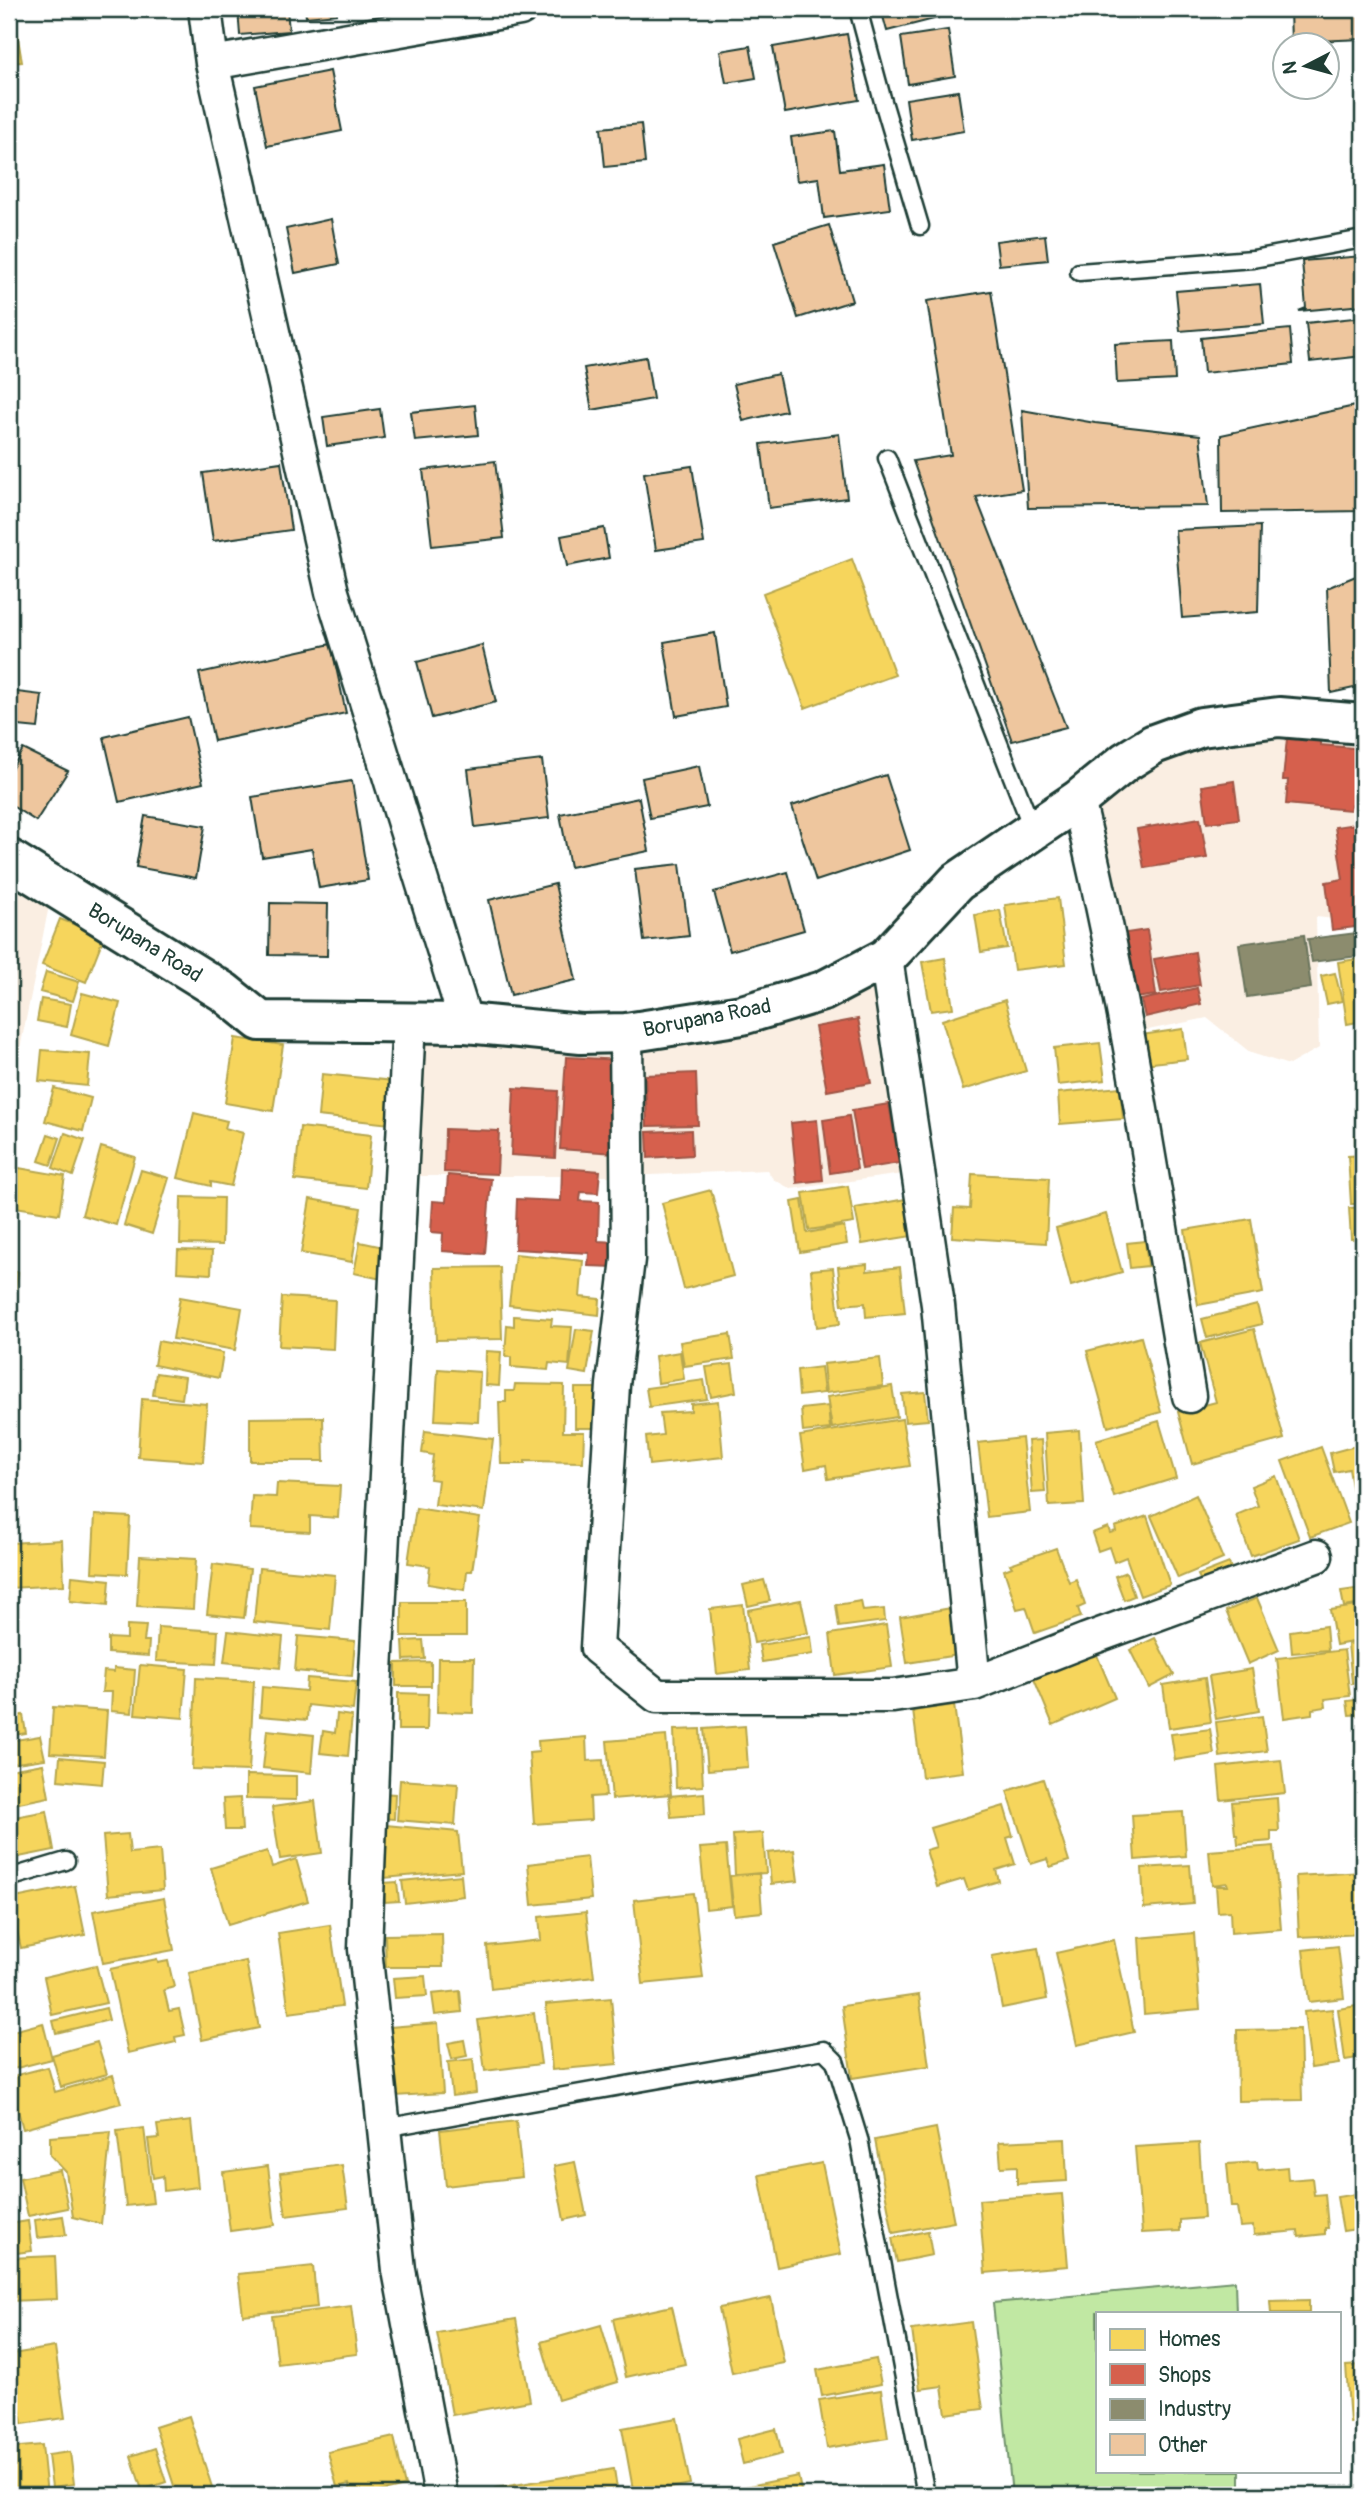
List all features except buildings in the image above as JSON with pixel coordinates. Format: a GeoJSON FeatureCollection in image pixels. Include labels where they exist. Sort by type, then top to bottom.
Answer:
{"type":"FeatureCollection","features":[{"type":"Feature","properties":{"kind":"main road","name":"Borupana Road"},"geometry":{"type":"LineString","coordinates":[[9,859],[224,992],[260,1021],[466,1023],[581,1034],[626,1033],[742,1016],[823,991],[886,958],[957,882],[1078,800],[1154,744],[1201,727],[1279,718],[1363,724]]}},
{"type":"Feature","properties":{"kind":"street"},"geometry":{"type":"LineString","coordinates":[[205,9],[212,63],[332,592],[466,1023]]}},
{"type":"Feature","properties":{"kind":"street"},"geometry":{"type":"LineString","coordinates":[[212,63],[520,9]]}},
{"type":"Feature","properties":{"kind":"street"},"geometry":{"type":"LineString","coordinates":[[1078,800],[1100,892],[1128,1034],[1189,1396]]}},
{"type":"Feature","properties":{"kind":"street"},"geometry":{"type":"LineString","coordinates":[[886,958],[938,1305],[974,1684]]}},
{"type":"Feature","properties":{"kind":"street"},"geometry":{"type":"LineString","coordinates":[[409,1022],[375,1692],[365,1949],[399,2270],[441,2495]]}},
{"type":"Feature","properties":{"kind":"street"},"geometry":{"type":"LineString","coordinates":[[626,1033],[628,1259],[613,1385],[597,1648],[657,1696],[893,1696],[974,1684],[1316,1556]]}},
{"type":"Feature","properties":{"kind":"lane"},"geometry":{"type":"LineString","coordinates":[[858,9],[920,226]]}},
{"type":"Feature","properties":{"kind":"lane"},"geometry":{"type":"LineString","coordinates":[[1079,272],[1253,259],[1363,239]]}},
{"type":"Feature","properties":{"kind":"lane"},"geometry":{"type":"LineString","coordinates":[[887,458],[1034,830]]}},
{"type":"Feature","properties":{"kind":"lane"},"geometry":{"type":"LineString","coordinates":[[9,1878],[66,1861]]}},
{"type":"Feature","properties":{"kind":"lane"},"geometry":{"type":"LineString","coordinates":[[384,2128],[824,2050],[835,2061],[859,2139],[926,2495]]}},
{"type":"Feature","properties":{"kind":"shaded area"},"geometry":{"type":"Polygon","coordinates":[[[1363,724],[1363,922],[1316,917],[1319,1048],[1289,1065],[1251,1053],[1207,1018],[1128,1034],[1078,800],[1154,744],[1363,724]]]}},
{"type":"Feature","properties":{"kind":"shaded area"},"geometry":{"type":"Polygon","coordinates":[[[9,859],[53,886],[9,1103],[9,859]]]}},
{"type":"Feature","properties":{"kind":"shaded area"},"geometry":{"type":"Polygon","coordinates":[[[886,958],[918,1172],[791,1189],[773,1179],[767,1170],[628,1176],[401,1176],[409,1022],[626,1033],[886,958]]]}},
{"type":"Feature","properties":{"kind":"green space"},"geometry":{"type":"Polygon","coordinates":[[[1235,2281],[1236,2312],[1096,2312],[1096,2472],[1240,2472],[1240,2495],[1012,2495],[993,2303],[1235,2281]]]}}]}
